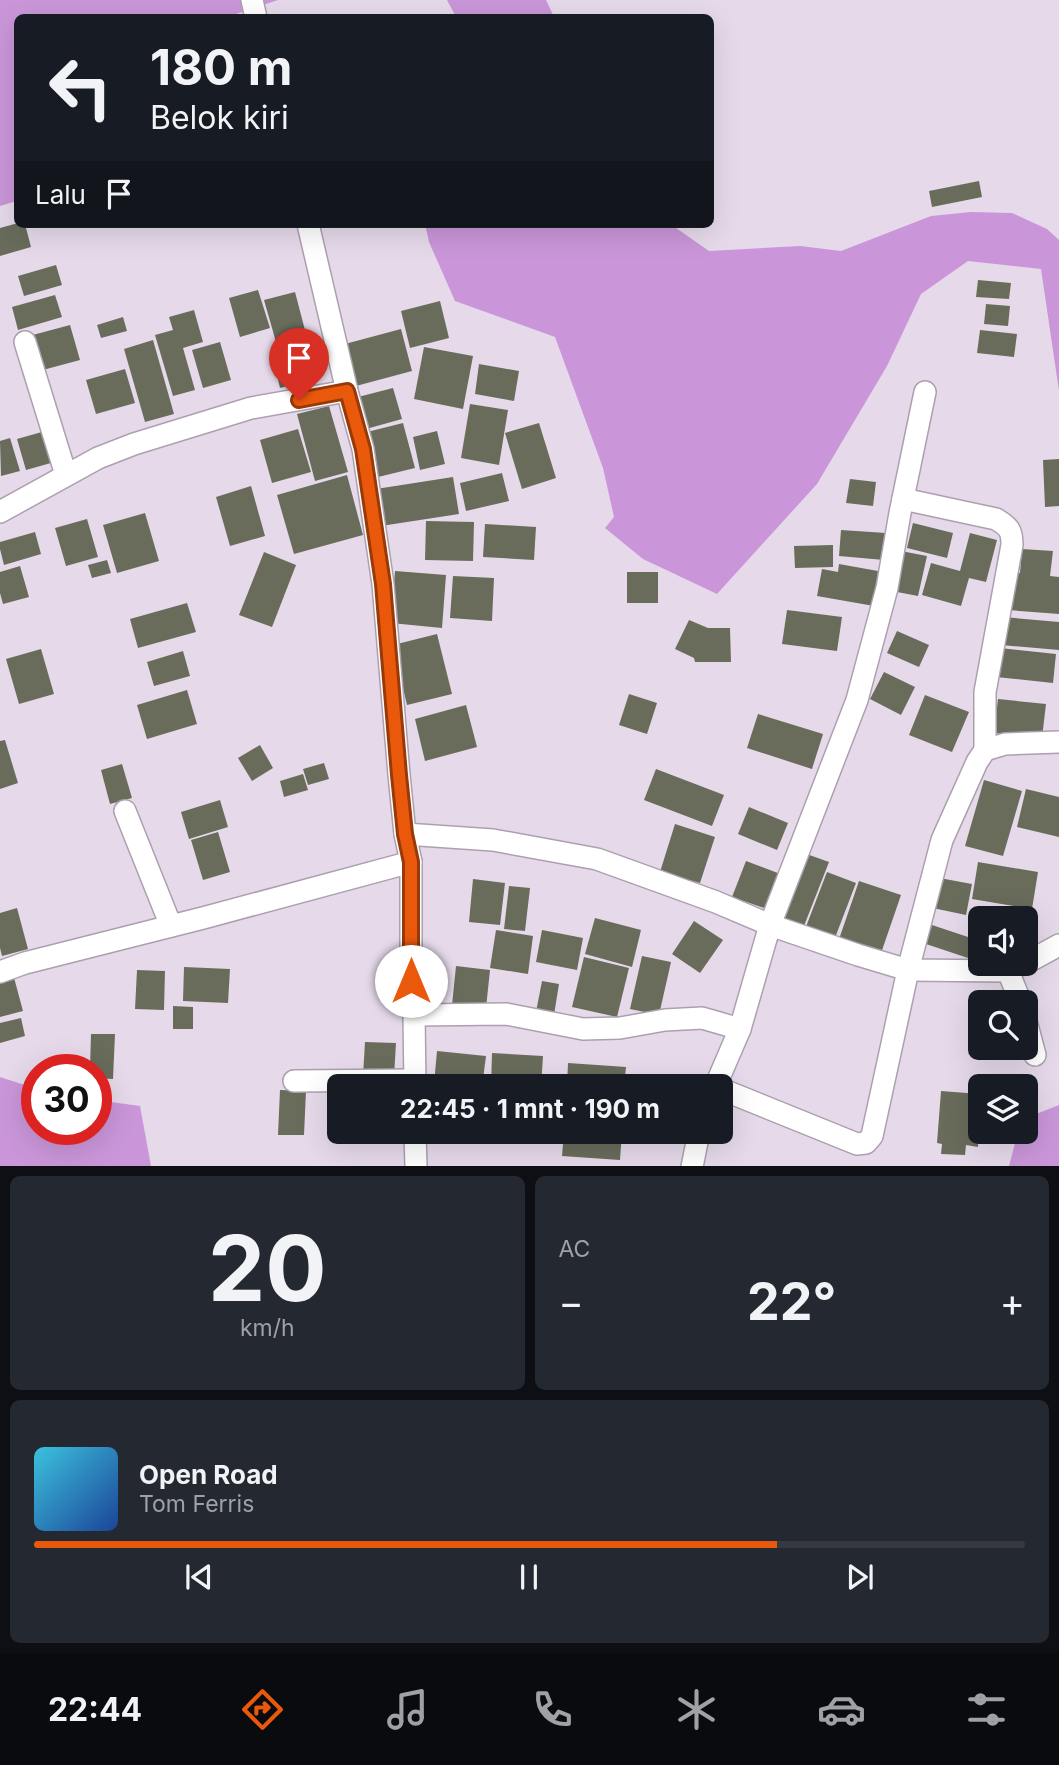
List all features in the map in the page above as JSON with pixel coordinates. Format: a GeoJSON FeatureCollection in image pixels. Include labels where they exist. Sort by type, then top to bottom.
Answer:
{"type":"FeatureCollection","features":[{"type":"Feature","properties":{"kind":"street"},"geometry":{"type":"LineString","coordinates":[[309,228],[363,449],[383,584],[405,834],[411,862],[411,981],[415,1074]]}},
{"type":"Feature","properties":{"kind":"street"},"geometry":{"type":"LineString","coordinates":[[25,342],[66,475]]}},
{"type":"Feature","properties":{"kind":"street"},"geometry":{"type":"LineString","coordinates":[[0,512],[98,458],[186,427],[251,408],[347,391]]}},
{"type":"Feature","properties":{"kind":"street"},"geometry":{"type":"LineString","coordinates":[[722,1074],[740,1029],[770,925],[856,701],[887,589],[925,392]]}},
{"type":"Feature","properties":{"kind":"street"},"geometry":{"type":"LineString","coordinates":[[733,1093],[858,1144],[866,1143],[872,1136],[908,970],[942,840],[985,750],[985,692],[1012,538],[1009,527],[996,519],[970,512],[903,499]]}},
{"type":"Feature","properties":{"kind":"street"},"geometry":{"type":"LineString","coordinates":[[985,750],[1005,744],[1059,742]]}},
{"type":"Feature","properties":{"kind":"street"},"geometry":{"type":"LineString","coordinates":[[125,811],[171,926]]}},
{"type":"Feature","properties":{"kind":"street"},"geometry":{"type":"LineString","coordinates":[[405,834],[493,840],[597,859],[716,902],[770,925],[908,970],[968,968]]}},
{"type":"Feature","properties":{"kind":"street"},"geometry":{"type":"LineString","coordinates":[[0,972],[411,862]]}},
{"type":"Feature","properties":{"kind":"street"},"geometry":{"type":"LineString","coordinates":[[1038,956],[1059,945]]}},
{"type":"Feature","properties":{"kind":"street"},"geometry":{"type":"LineString","coordinates":[[414,1015],[506,1014],[583,1029],[620,1028],[665,1020],[702,1018],[740,1029]]}},
{"type":"Feature","properties":{"kind":"street"},"geometry":{"type":"LineString","coordinates":[[294,1081],[327,1082]]}},
{"type":"Feature","properties":{"kind":"street"},"geometry":{"type":"LineString","coordinates":[[415,1144],[416,1166]]}},
{"type":"Feature","properties":{"kind":"street"},"geometry":{"type":"LineString","coordinates":[[692,1166],[697,1144]]}},
{"type":"Feature","properties":{"kind":"shaded area"},"geometry":{"type":"Polygon","coordinates":[[[0,0],[278,0],[236,14],[14,14],[14,202],[0,206],[0,0]]]}},
{"type":"Feature","properties":{"kind":"shaded area"},"geometry":{"type":"Polygon","coordinates":[[[447,0],[546,0],[553,14],[454,14],[447,0]]]}},
{"type":"Feature","properties":{"kind":"shaded area"},"geometry":{"type":"Polygon","coordinates":[[[971,212],[1012,213],[1047,229],[1059,240],[1059,391],[1041,269],[968,261],[921,294],[887,366],[817,484],[717,594],[643,559],[605,528],[614,517],[603,468],[555,337],[455,301],[429,242],[426,228],[676,228],[709,251],[800,246],[841,251],[931,216],[971,212]]]}},
{"type":"Feature","properties":{"kind":"shaded area"},"geometry":{"type":"Polygon","coordinates":[[[0,1077],[21,1084],[21,1145],[112,1145],[112,1102],[140,1106],[151,1166],[0,1166],[0,1077]]]}},
{"type":"Feature","properties":{"kind":"shaded area"},"geometry":{"type":"Polygon","coordinates":[[[1059,1105],[1059,1166],[1009,1166],[1015,1144],[1038,1144],[1038,1113],[1059,1105]]]}},
{"type":"Feature","properties":{"kind":"building"},"geometry":{"type":"Polygon","coordinates":[[[979,181],[982,197],[932,207],[929,191],[979,181]]]}},
{"type":"Feature","properties":{"kind":"building"},"geometry":{"type":"Polygon","coordinates":[[[14,224],[14,228],[26,228],[31,247],[0,256],[0,228],[14,224]]]}},
{"type":"Feature","properties":{"kind":"building"},"geometry":{"type":"Polygon","coordinates":[[[56,265],[62,285],[24,296],[18,276],[56,265]]]}},
{"type":"Feature","properties":{"kind":"building"},"geometry":{"type":"Polygon","coordinates":[[[978,280],[1011,283],[1009,299],[976,297],[978,280]]]}},
{"type":"Feature","properties":{"kind":"building"},"geometry":{"type":"Polygon","coordinates":[[[258,290],[270,328],[240,337],[229,298],[258,290]]]}},
{"type":"Feature","properties":{"kind":"building"},"geometry":{"type":"Polygon","coordinates":[[[295,292],[306,334],[276,342],[264,300],[295,292]]]}},
{"type":"Feature","properties":{"kind":"building"},"geometry":{"type":"Polygon","coordinates":[[[55,295],[62,317],[18,330],[12,307],[55,295]]]}},
{"type":"Feature","properties":{"kind":"building"},"geometry":{"type":"Polygon","coordinates":[[[440,301],[449,338],[410,348],[401,311],[440,301]]]}},
{"type":"Feature","properties":{"kind":"building"},"geometry":{"type":"Polygon","coordinates":[[[986,304],[1010,306],[1008,326],[984,324],[986,304]]]}},
{"type":"Feature","properties":{"kind":"building"},"geometry":{"type":"Polygon","coordinates":[[[194,310],[203,342],[183,348],[195,390],[173,396],[155,335],[173,330],[169,317],[194,310]]]}},
{"type":"Feature","properties":{"kind":"building"},"geometry":{"type":"Polygon","coordinates":[[[123,317],[127,331],[101,338],[97,325],[123,317]]]}},
{"type":"Feature","properties":{"kind":"building"},"geometry":{"type":"Polygon","coordinates":[[[70,325],[80,360],[39,371],[29,336],[70,325]]]}},
{"type":"Feature","properties":{"kind":"building"},"geometry":{"type":"Polygon","coordinates":[[[401,329],[412,371],[356,386],[345,344],[401,329]]]}},
{"type":"Feature","properties":{"kind":"building"},"geometry":{"type":"Polygon","coordinates":[[[980,330],[1017,334],[1014,357],[977,353],[980,330]]]}},
{"type":"Feature","properties":{"kind":"building"},"geometry":{"type":"Polygon","coordinates":[[[153,340],[174,414],[145,422],[124,349],[153,340]]]}},
{"type":"Feature","properties":{"kind":"building"},"geometry":{"type":"Polygon","coordinates":[[[309,340],[318,378],[280,388],[271,349],[309,340]]]}},
{"type":"Feature","properties":{"kind":"building"},"geometry":{"type":"Polygon","coordinates":[[[220,342],[231,380],[203,388],[192,350],[220,342]]]}},
{"type":"Feature","properties":{"kind":"building"},"geometry":{"type":"Polygon","coordinates":[[[424,347],[473,356],[463,409],[414,399],[424,347]]]}},
{"type":"Feature","properties":{"kind":"building"},"geometry":{"type":"Polygon","coordinates":[[[479,364],[519,371],[514,401],[475,394],[479,364]]]}},
{"type":"Feature","properties":{"kind":"building"},"geometry":{"type":"Polygon","coordinates":[[[125,369],[135,403],[96,414],[86,380],[125,369]]]}},
{"type":"Feature","properties":{"kind":"building"},"geometry":{"type":"Polygon","coordinates":[[[393,388],[402,419],[366,429],[358,397],[393,388]]]}},
{"type":"Feature","properties":{"kind":"building"},"geometry":{"type":"Polygon","coordinates":[[[470,404],[508,410],[499,465],[461,458],[470,404]]]}},
{"type":"Feature","properties":{"kind":"building"},"geometry":{"type":"Polygon","coordinates":[[[329,406],[348,472],[315,481],[297,414],[329,406]]]}},
{"type":"Feature","properties":{"kind":"building"},"geometry":{"type":"Polygon","coordinates":[[[403,423],[415,468],[374,478],[363,433],[403,423]]]}},
{"type":"Feature","properties":{"kind":"building"},"geometry":{"type":"Polygon","coordinates":[[[539,423],[556,478],[522,489],[505,433],[539,423]]]}},
{"type":"Feature","properties":{"kind":"building"},"geometry":{"type":"Polygon","coordinates":[[[298,429],[311,472],[272,483],[260,440],[298,429]]]}},
{"type":"Feature","properties":{"kind":"building"},"geometry":{"type":"Polygon","coordinates":[[[49,430],[58,461],[26,470],[17,439],[49,430]]]}},
{"type":"Feature","properties":{"kind":"building"},"geometry":{"type":"Polygon","coordinates":[[[437,431],[445,464],[420,470],[413,437],[437,431]]]}},
{"type":"Feature","properties":{"kind":"building"},"geometry":{"type":"Polygon","coordinates":[[[10,438],[20,471],[1,476],[0,441],[10,438]]]}},
{"type":"Feature","properties":{"kind":"building"},"geometry":{"type":"Polygon","coordinates":[[[1059,459],[1059,506],[1045,507],[1043,460],[1059,459]]]}},
{"type":"Feature","properties":{"kind":"building"},"geometry":{"type":"Polygon","coordinates":[[[502,473],[509,501],[466,511],[460,483],[502,473]]]}},
{"type":"Feature","properties":{"kind":"building"},"geometry":{"type":"Polygon","coordinates":[[[347,475],[363,535],[294,554],[277,495],[347,475]]]}},
{"type":"Feature","properties":{"kind":"building"},"geometry":{"type":"Polygon","coordinates":[[[453,477],[459,514],[381,526],[376,489],[453,477]]]}},
{"type":"Feature","properties":{"kind":"building"},"geometry":{"type":"Polygon","coordinates":[[[850,479],[876,482],[873,506],[846,503],[850,479]]]}},
{"type":"Feature","properties":{"kind":"building"},"geometry":{"type":"Polygon","coordinates":[[[251,486],[265,536],[230,546],[216,497],[251,486]]]}},
{"type":"Feature","properties":{"kind":"building"},"geometry":{"type":"Polygon","coordinates":[[[145,513],[159,561],[117,573],[103,525],[145,513]]]}},
{"type":"Feature","properties":{"kind":"building"},"geometry":{"type":"Polygon","coordinates":[[[87,519],[98,557],[66,566],[55,528],[87,519]]]}},
{"type":"Feature","properties":{"kind":"building"},"geometry":{"type":"Polygon","coordinates":[[[426,521],[474,522],[473,561],[425,560],[426,521]]]}},
{"type":"Feature","properties":{"kind":"building"},"geometry":{"type":"Polygon","coordinates":[[[913,523],[953,533],[947,558],[907,548],[913,523]]]}},
{"type":"Feature","properties":{"kind":"building"},"geometry":{"type":"Polygon","coordinates":[[[485,524],[536,527],[534,560],[483,557],[485,524]]]}},
{"type":"Feature","properties":{"kind":"building"},"geometry":{"type":"Polygon","coordinates":[[[841,530],[886,533],[884,560],[839,556],[841,530]]]}},
{"type":"Feature","properties":{"kind":"building"},"geometry":{"type":"Polygon","coordinates":[[[35,532],[41,554],[4,565],[0,542],[35,532]]]}},
{"type":"Feature","properties":{"kind":"building"},"geometry":{"type":"Polygon","coordinates":[[[970,533],[997,540],[986,582],[969,578],[961,606],[922,595],[931,563],[960,571],[970,533]]]}},
{"type":"Feature","properties":{"kind":"building"},"geometry":{"type":"Polygon","coordinates":[[[833,545],[833,567],[795,568],[794,546],[833,545]]]}},
{"type":"Feature","properties":{"kind":"building"},"geometry":{"type":"Polygon","coordinates":[[[1022,549],[1053,551],[1050,576],[1059,577],[1059,614],[1008,610],[1011,573],[1020,573],[1022,549]]]}},
{"type":"Feature","properties":{"kind":"building"},"geometry":{"type":"Polygon","coordinates":[[[901,551],[927,556],[918,596],[892,591],[901,551]]]}},
{"type":"Feature","properties":{"kind":"building"},"geometry":{"type":"Polygon","coordinates":[[[264,552],[296,565],[272,627],[239,615],[264,552]]]}},
{"type":"Feature","properties":{"kind":"building"},"geometry":{"type":"Polygon","coordinates":[[[107,560],[111,573],[92,578],[88,565],[107,560]]]}},
{"type":"Feature","properties":{"kind":"building"},"geometry":{"type":"Polygon","coordinates":[[[839,564],[878,571],[874,606],[817,596],[822,569],[838,572],[839,564]]]}},
{"type":"Feature","properties":{"kind":"building"},"geometry":{"type":"Polygon","coordinates":[[[20,566],[29,597],[3,604],[0,572],[20,566]]]}},
{"type":"Feature","properties":{"kind":"building"},"geometry":{"type":"Polygon","coordinates":[[[395,571],[446,575],[442,628],[391,623],[395,571]]]}},
{"type":"Feature","properties":{"kind":"building"},"geometry":{"type":"Polygon","coordinates":[[[627,572],[658,572],[658,603],[627,603],[627,572]]]}},
{"type":"Feature","properties":{"kind":"building"},"geometry":{"type":"Polygon","coordinates":[[[453,576],[494,578],[492,621],[450,618],[453,576]]]}},
{"type":"Feature","properties":{"kind":"building"},"geometry":{"type":"Polygon","coordinates":[[[187,603],[196,632],[138,648],[130,619],[187,603]]]}},
{"type":"Feature","properties":{"kind":"building"},"geometry":{"type":"Polygon","coordinates":[[[787,610],[842,617],[837,651],[782,644],[787,610]]]}},
{"type":"Feature","properties":{"kind":"building"},"geometry":{"type":"Polygon","coordinates":[[[1003,617],[1059,622],[1059,650],[1001,645],[1003,617]]]}},
{"type":"Feature","properties":{"kind":"building"},"geometry":{"type":"Polygon","coordinates":[[[689,620],[708,628],[730,628],[731,662],[695,662],[694,658],[675,649],[689,620]]]}},
{"type":"Feature","properties":{"kind":"building"},"geometry":{"type":"Polygon","coordinates":[[[897,631],[929,645],[919,667],[887,653],[897,631]]]}},
{"type":"Feature","properties":{"kind":"building"},"geometry":{"type":"Polygon","coordinates":[[[437,634],[452,694],[407,705],[393,645],[437,634]]]}},
{"type":"Feature","properties":{"kind":"building"},"geometry":{"type":"Polygon","coordinates":[[[1000,648],[1056,654],[1053,683],[996,677],[1000,648]]]}},
{"type":"Feature","properties":{"kind":"building"},"geometry":{"type":"Polygon","coordinates":[[[41,649],[54,694],[19,704],[6,659],[41,649]]]}},
{"type":"Feature","properties":{"kind":"building"},"geometry":{"type":"Polygon","coordinates":[[[183,651],[190,676],[154,686],[147,662],[183,651]]]}},
{"type":"Feature","properties":{"kind":"building"},"geometry":{"type":"Polygon","coordinates":[[[884,672],[915,687],[901,715],[870,699],[884,672]]]}},
{"type":"Feature","properties":{"kind":"building"},"geometry":{"type":"Polygon","coordinates":[[[187,690],[197,724],[147,739],[137,705],[187,690]]]}},
{"type":"Feature","properties":{"kind":"building"},"geometry":{"type":"Polygon","coordinates":[[[629,694],[657,703],[647,734],[619,725],[629,694]]]}},
{"type":"Feature","properties":{"kind":"building"},"geometry":{"type":"Polygon","coordinates":[[[925,695],[969,712],[952,752],[909,735],[925,695]]]}},
{"type":"Feature","properties":{"kind":"building"},"geometry":{"type":"Polygon","coordinates":[[[998,699],[1046,704],[1042,738],[994,733],[998,699]]]}},
{"type":"Feature","properties":{"kind":"building"},"geometry":{"type":"Polygon","coordinates":[[[466,705],[477,747],[425,761],[415,719],[466,705]]]}},
{"type":"Feature","properties":{"kind":"building"},"geometry":{"type":"Polygon","coordinates":[[[758,714],[823,734],[812,769],[747,748],[758,714]]]}},
{"type":"Feature","properties":{"kind":"building"},"geometry":{"type":"Polygon","coordinates":[[[5,740],[18,783],[0,789],[0,741],[5,740]]]}},
{"type":"Feature","properties":{"kind":"building"},"geometry":{"type":"Polygon","coordinates":[[[260,745],[273,768],[252,781],[238,758],[260,745]]]}},
{"type":"Feature","properties":{"kind":"building"},"geometry":{"type":"Polygon","coordinates":[[[324,763],[329,779],[308,785],[303,769],[324,763]]]}},
{"type":"Feature","properties":{"kind":"building"},"geometry":{"type":"Polygon","coordinates":[[[122,764],[132,798],[110,804],[101,770],[122,764]]]}},
{"type":"Feature","properties":{"kind":"building"},"geometry":{"type":"Polygon","coordinates":[[[656,769],[724,795],[712,826],[644,800],[656,769]]]}},
{"type":"Feature","properties":{"kind":"building"},"geometry":{"type":"Polygon","coordinates":[[[303,774],[308,790],[284,797],[280,781],[303,774]]]}},
{"type":"Feature","properties":{"kind":"building"},"geometry":{"type":"Polygon","coordinates":[[[984,780],[1022,791],[1003,856],[965,846],[984,780]]]}},
{"type":"Feature","properties":{"kind":"building"},"geometry":{"type":"Polygon","coordinates":[[[1026,789],[1059,797],[1059,837],[1017,827],[1026,789]]]}},
{"type":"Feature","properties":{"kind":"building"},"geometry":{"type":"Polygon","coordinates":[[[220,800],[228,827],[189,839],[181,812],[220,800]]]}},
{"type":"Feature","properties":{"kind":"building"},"geometry":{"type":"Polygon","coordinates":[[[749,807],[788,823],[777,850],[738,834],[749,807]]]}},
{"type":"Feature","properties":{"kind":"building"},"geometry":{"type":"Polygon","coordinates":[[[675,824],[715,837],[700,883],[660,872],[675,824]]]}},
{"type":"Feature","properties":{"kind":"building"},"geometry":{"type":"Polygon","coordinates":[[[218,832],[230,872],[203,880],[191,840],[218,832]]]}},
{"type":"Feature","properties":{"kind":"building"},"geometry":{"type":"Polygon","coordinates":[[[801,852],[829,862],[802,931],[774,920],[801,852]]]}},
{"type":"Feature","properties":{"kind":"building"},"geometry":{"type":"Polygon","coordinates":[[[746,861],[783,875],[770,910],[732,897],[746,861]]]}},
{"type":"Feature","properties":{"kind":"building"},"geometry":{"type":"Polygon","coordinates":[[[978,862],[1038,872],[1032,906],[1014,906],[972,899],[978,862]]]}},
{"type":"Feature","properties":{"kind":"building"},"geometry":{"type":"Polygon","coordinates":[[[827,872],[856,883],[833,943],[804,932],[827,872]]]}},
{"type":"Feature","properties":{"kind":"building"},"geometry":{"type":"Polygon","coordinates":[[[934,877],[972,884],[966,915],[928,907],[934,877]]]}},
{"type":"Feature","properties":{"kind":"building"},"geometry":{"type":"Polygon","coordinates":[[[473,879],[505,883],[500,925],[469,922],[473,879]]]}},
{"type":"Feature","properties":{"kind":"building"},"geometry":{"type":"Polygon","coordinates":[[[859,881],[901,895],[879,959],[837,945],[859,881]]]}},
{"type":"Feature","properties":{"kind":"building"},"geometry":{"type":"Polygon","coordinates":[[[509,886],[530,888],[525,931],[504,929],[509,886]]]}},
{"type":"Feature","properties":{"kind":"building"},"geometry":{"type":"Polygon","coordinates":[[[17,908],[28,949],[2,956],[0,913],[17,908]]]}},
{"type":"Feature","properties":{"kind":"building"},"geometry":{"type":"Polygon","coordinates":[[[595,918],[641,930],[632,967],[585,954],[595,918]]]}},
{"type":"Feature","properties":{"kind":"building"},"geometry":{"type":"Polygon","coordinates":[[[694,921],[723,940],[700,973],[672,954],[694,921]]]}},
{"type":"Feature","properties":{"kind":"building"},"geometry":{"type":"Polygon","coordinates":[[[932,925],[968,937],[968,958],[926,944],[932,925]]]}},
{"type":"Feature","properties":{"kind":"building"},"geometry":{"type":"Polygon","coordinates":[[[496,930],[533,936],[528,974],[490,968],[496,930]]]}},
{"type":"Feature","properties":{"kind":"building"},"geometry":{"type":"Polygon","coordinates":[[[542,930],[583,938],[577,970],[536,962],[542,930]]]}},
{"type":"Feature","properties":{"kind":"building"},"geometry":{"type":"Polygon","coordinates":[[[642,956],[671,962],[659,1015],[630,1009],[642,956]]]}},
{"type":"Feature","properties":{"kind":"building"},"geometry":{"type":"Polygon","coordinates":[[[584,957],[629,968],[617,1017],[572,1007],[584,957]]]}},
{"type":"Feature","properties":{"kind":"building"},"geometry":{"type":"Polygon","coordinates":[[[456,966],[490,970],[486,1008],[452,1005],[456,966]]]}},
{"type":"Feature","properties":{"kind":"building"},"geometry":{"type":"Polygon","coordinates":[[[184,967],[230,969],[228,1003],[183,1001],[184,967]]]}},
{"type":"Feature","properties":{"kind":"building"},"geometry":{"type":"Polygon","coordinates":[[[137,970],[165,971],[164,1010],[135,1009],[137,970]]]}},
{"type":"Feature","properties":{"kind":"building"},"geometry":{"type":"Polygon","coordinates":[[[13,974],[23,1011],[0,1017],[0,977],[13,974]]]}},
{"type":"Feature","properties":{"kind":"building"},"geometry":{"type":"Polygon","coordinates":[[[542,981],[559,984],[554,1015],[536,1012],[542,981]]]}},
{"type":"Feature","properties":{"kind":"building"},"geometry":{"type":"Polygon","coordinates":[[[173,1006],[193,1007],[193,1029],[173,1029],[173,1006]]]}},
{"type":"Feature","properties":{"kind":"building"},"geometry":{"type":"Polygon","coordinates":[[[21,1018],[25,1036],[0,1043],[0,1023],[21,1018]]]}},
{"type":"Feature","properties":{"kind":"building"},"geometry":{"type":"Polygon","coordinates":[[[91,1034],[115,1034],[113,1079],[112,1054],[90,1054],[91,1034]]]}},
{"type":"Feature","properties":{"kind":"building"},"geometry":{"type":"Polygon","coordinates":[[[365,1042],[396,1043],[394,1074],[363,1074],[365,1042]]]}},
{"type":"Feature","properties":{"kind":"building"},"geometry":{"type":"Polygon","coordinates":[[[437,1051],[486,1056],[484,1074],[435,1074],[437,1051]]]}},
{"type":"Feature","properties":{"kind":"building"},"geometry":{"type":"Polygon","coordinates":[[[492,1053],[543,1056],[542,1074],[491,1074],[492,1053]]]}},
{"type":"Feature","properties":{"kind":"building"},"geometry":{"type":"Polygon","coordinates":[[[568,1063],[626,1067],[625,1074],[568,1074],[568,1063]]]}},
{"type":"Feature","properties":{"kind":"building"},"geometry":{"type":"Polygon","coordinates":[[[280,1090],[306,1091],[304,1135],[278,1135],[280,1090]]]}},
{"type":"Feature","properties":{"kind":"building"},"geometry":{"type":"Polygon","coordinates":[[[941,1091],[968,1093],[968,1144],[978,1144],[978,1147],[966,1145],[965,1155],[941,1154],[942,1144],[937,1143],[941,1091]]]}},
{"type":"Feature","properties":{"kind":"building"},"geometry":{"type":"Polygon","coordinates":[[[563,1144],[621,1144],[620,1160],[562,1156],[563,1144]]]}},
{"type":"Feature","properties":{"kind":"route"},"geometry":{"type":"LineString","coordinates":[[299,400],[347,391],[363,449],[383,584],[399,775],[405,834],[411,862],[411,981]]}}]}
